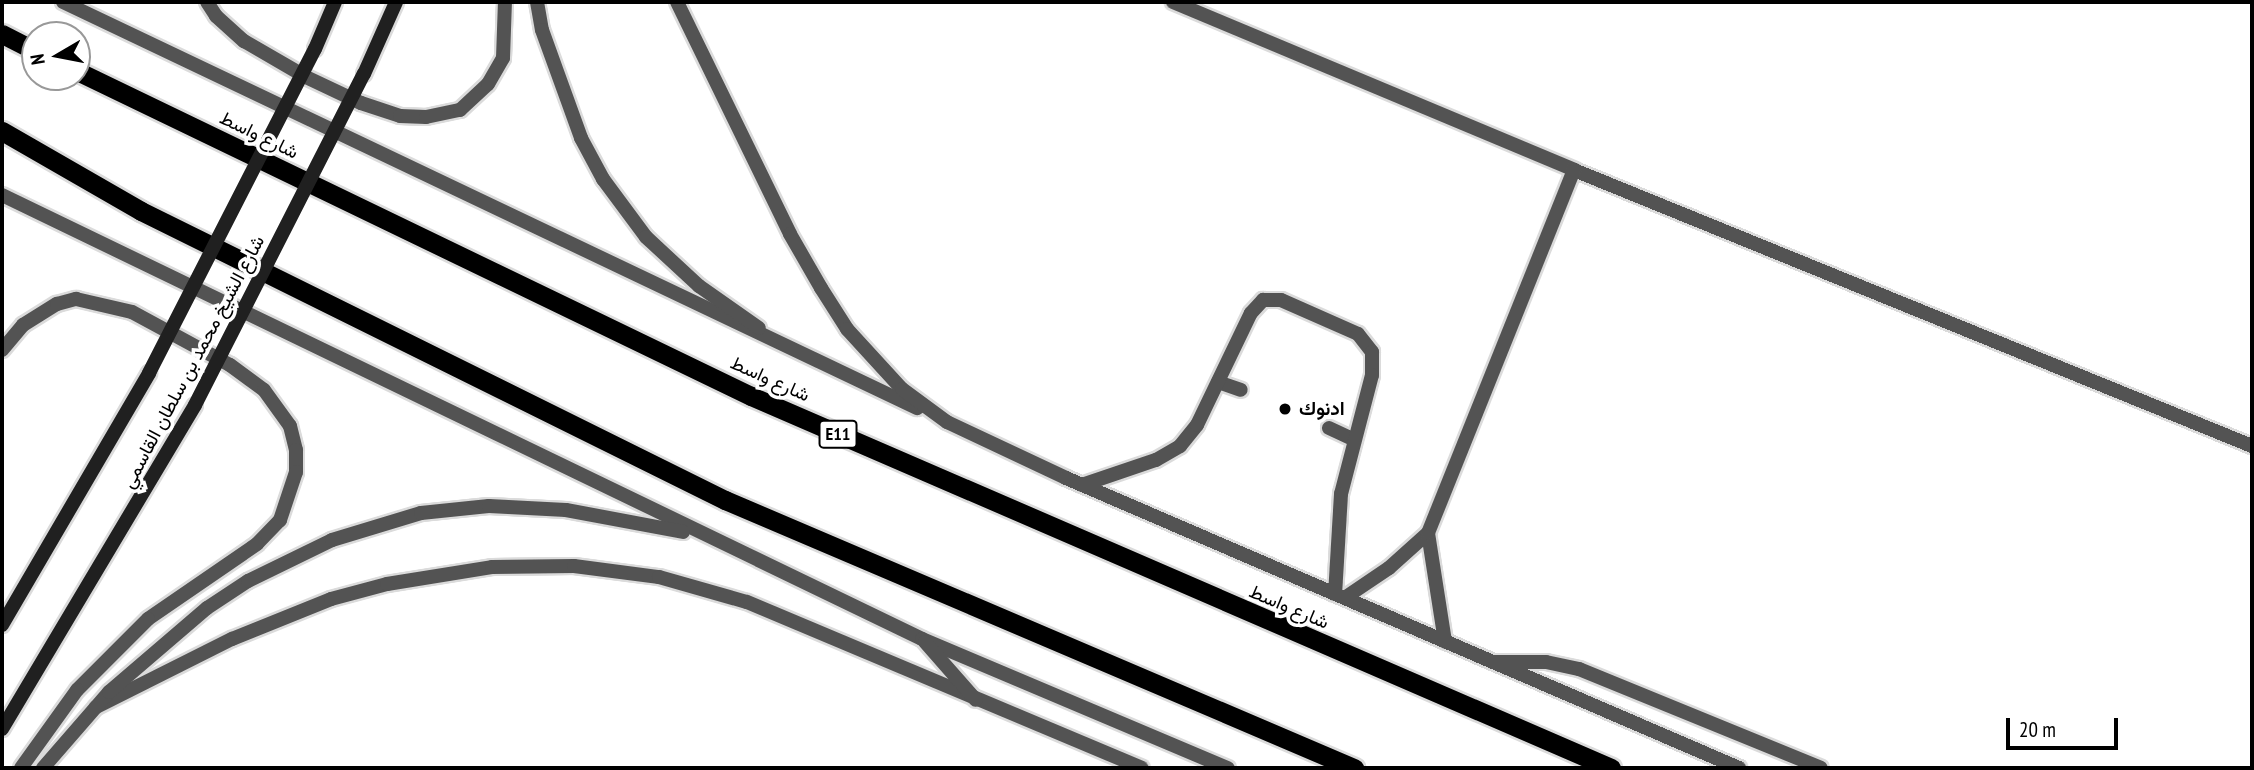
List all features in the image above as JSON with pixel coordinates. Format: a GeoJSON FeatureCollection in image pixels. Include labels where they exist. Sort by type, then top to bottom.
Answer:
{"type":"FeatureCollection","features":[{"type":"Feature","properties":{"kind":"highway"},"geometry":{"type":"LineString","coordinates":[[2,34],[21,44]]}},
{"type":"Feature","properties":{"kind":"highway","name":"شارع واسط"},"geometry":{"type":"LineString","coordinates":[[91,78],[751,396],[1611,768]]}},
{"type":"Feature","properties":{"kind":"highway"},"geometry":{"type":"LineString","coordinates":[[2,131],[141,211],[725,500],[1354,768]]}},
{"type":"Feature","properties":{"kind":"main road","name":"شارع الشيخ محمد بن سلطان القاسمي"},"geometry":{"type":"LineString","coordinates":[[2,625],[149,373],[314,49],[335,2]]}},
{"type":"Feature","properties":{"kind":"main road","name":"شارع الشيخ محمد بن سلطان القاسمي"},"geometry":{"type":"LineString","coordinates":[[2,729],[195,405],[364,74],[396,2]]}},
{"type":"Feature","properties":{"kind":"street"},"geometry":{"type":"LineString","coordinates":[[63,2],[789,349],[1082,485],[1739,768]]}},
{"type":"Feature","properties":{"kind":"street"},"geometry":{"type":"LineString","coordinates":[[207,2],[216,16],[244,41],[306,77],[361,103],[400,116],[426,117],[460,110],[488,84],[503,58],[505,2]]}},
{"type":"Feature","properties":{"kind":"street"},"geometry":{"type":"LineString","coordinates":[[537,2],[542,30],[572,113],[603,179],[646,237],[699,286],[789,349]]}},
{"type":"Feature","properties":{"kind":"street"},"geometry":{"type":"LineString","coordinates":[[677,2],[790,234],[821,288],[872,359],[902,389],[947,422]]}},
{"type":"Feature","properties":{"kind":"street"},"geometry":{"type":"LineString","coordinates":[[1173,2],[1574,170],[2252,446]]}},
{"type":"Feature","properties":{"kind":"street"},"geometry":{"type":"LineString","coordinates":[[1341,596],[1390,568],[1428,533],[1574,170]]}},
{"type":"Feature","properties":{"kind":"street"},"geometry":{"type":"LineString","coordinates":[[2,195],[701,535],[922,639],[1228,768]]}},
{"type":"Feature","properties":{"kind":"street"},"geometry":{"type":"LineString","coordinates":[[2,350],[23,324],[57,304],[76,299],[132,312],[230,365],[264,390],[290,426],[296,450],[296,472],[279,520],[248,550],[148,618],[77,690],[21,768]]}},
{"type":"Feature","properties":{"kind":"street"},"geometry":{"type":"LineString","coordinates":[[1082,485],[1156,460],[1180,446],[1197,425],[1256,306],[1264,300],[1281,300],[1358,334],[1372,352],[1373,374],[1353,439],[1338,518],[1341,596]]}},
{"type":"Feature","properties":{"kind":"street"},"geometry":{"type":"LineString","coordinates":[[1218,382],[1241,390]]}},
{"type":"Feature","properties":{"kind":"street"},"geometry":{"type":"LineString","coordinates":[[1329,428],[1353,439]]}},
{"type":"Feature","properties":{"kind":"street"},"geometry":{"type":"LineString","coordinates":[[43,768],[92,709],[170,638],[248,581],[289,559],[376,524],[421,513],[528,506],[701,535]]}},
{"type":"Feature","properties":{"kind":"street"},"geometry":{"type":"LineString","coordinates":[[1428,533],[1446,642]]}},
{"type":"Feature","properties":{"kind":"street"},"geometry":{"type":"LineString","coordinates":[[92,709],[232,639],[331,600],[434,575],[533,565],[615,570],[704,588],[1141,768]]}},
{"type":"Feature","properties":{"kind":"street"},"geometry":{"type":"LineString","coordinates":[[922,639],[976,700]]}},
{"type":"Feature","properties":{"kind":"street"},"geometry":{"type":"LineString","coordinates":[[1493,662],[1546,662],[1579,669],[1821,768]]}},
{"type":"Feature","properties":{"kind":"place","name":"ادنوك"},"geometry":{"type":"Point","coordinates":[1285,409]}}]}
